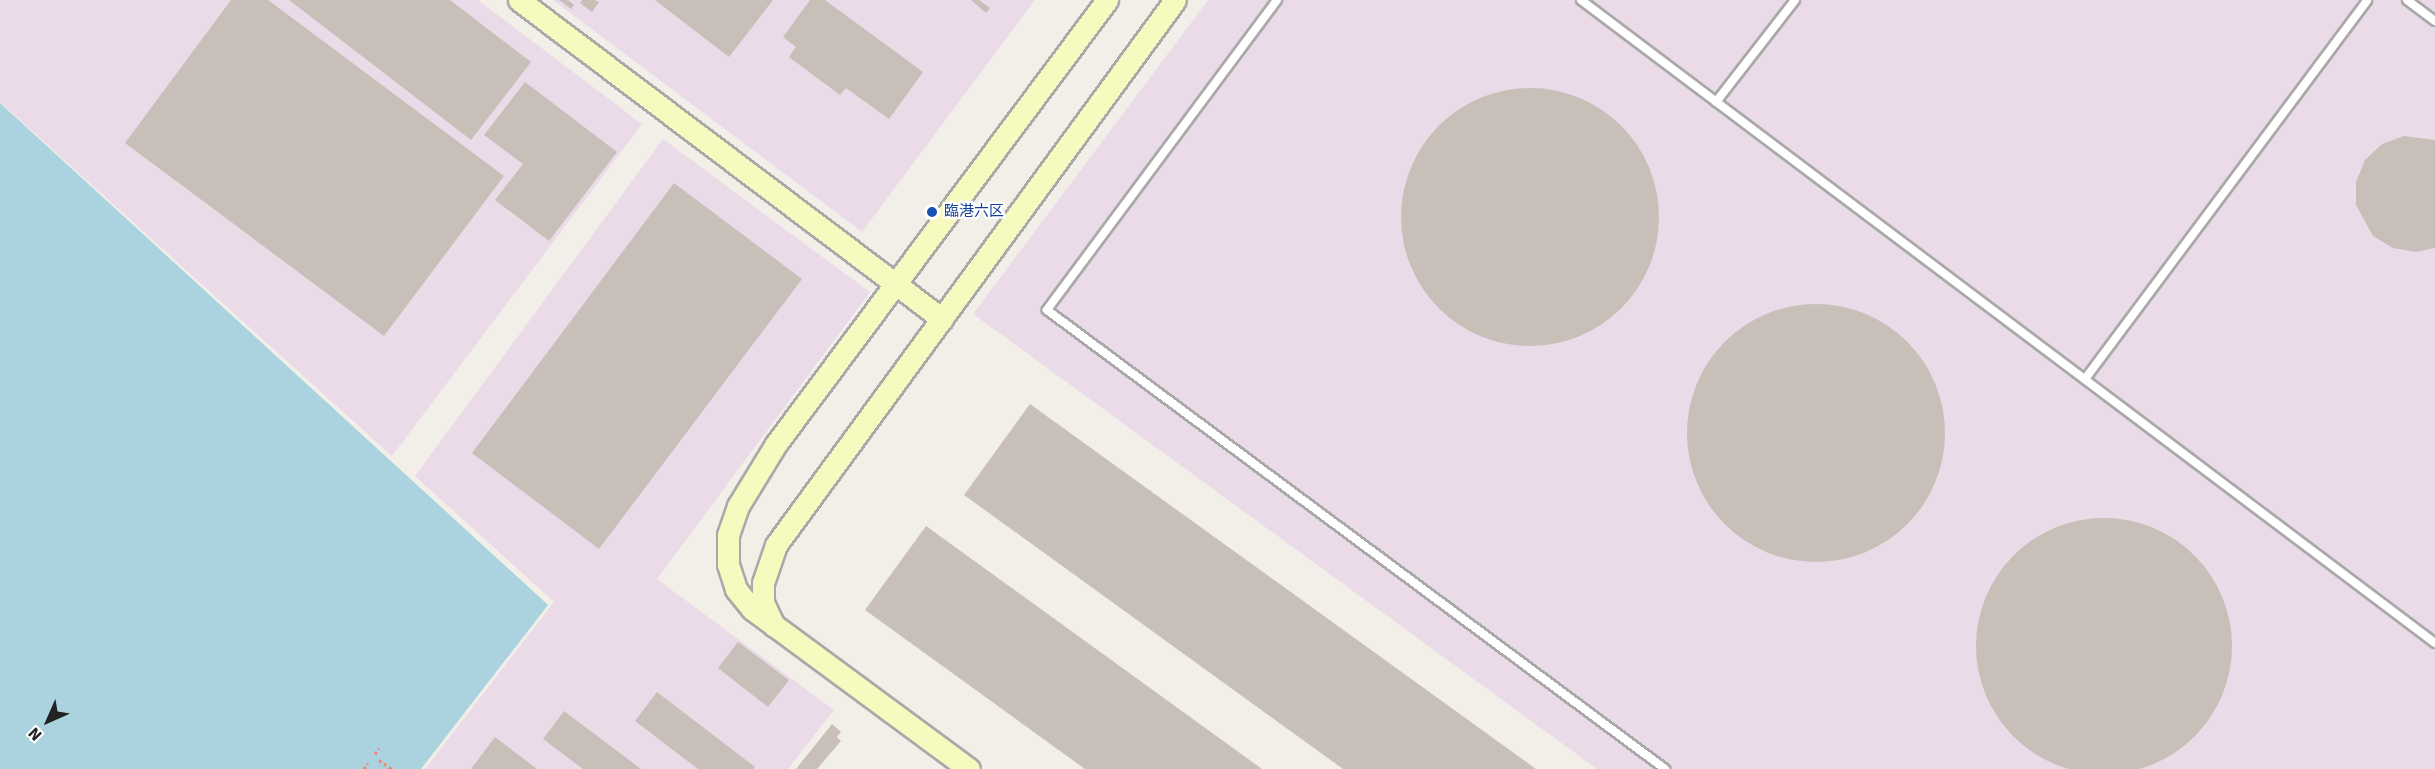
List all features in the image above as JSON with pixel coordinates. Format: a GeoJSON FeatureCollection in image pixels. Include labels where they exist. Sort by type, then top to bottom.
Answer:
{"type":"FeatureCollection","features":[{"type":"Feature","properties":{"kind":"street"},"geometry":{"type":"LineString","coordinates":[[519,0],[942,319]]}},
{"type":"Feature","properties":{"kind":"street"},"geometry":{"type":"LineString","coordinates":[[969,769],[779,632],[752,609],[736,589],[728,564],[728,535],[738,506],[776,444],[1107,0]]}},
{"type":"Feature","properties":{"kind":"street"},"geometry":{"type":"LineString","coordinates":[[779,632],[763,602],[763,583],[776,545],[1175,0]]}},
{"type":"Feature","properties":{"kind":"lane"},"geometry":{"type":"LineString","coordinates":[[1277,0],[1047,310],[1665,769]]}},
{"type":"Feature","properties":{"kind":"lane"},"geometry":{"type":"LineString","coordinates":[[1581,0],[2435,642]]}},
{"type":"Feature","properties":{"kind":"lane"},"geometry":{"type":"LineString","coordinates":[[1716,102],[1795,0]]}},
{"type":"Feature","properties":{"kind":"lane"},"geometry":{"type":"LineString","coordinates":[[2085,378],[2367,0]]}},
{"type":"Feature","properties":{"kind":"lane"},"geometry":{"type":"LineString","coordinates":[[2408,0],[2435,21]]}},
{"type":"Feature","properties":{"kind":"path"},"geometry":{"type":"LineString","coordinates":[[375,754],[380,748]]}},
{"type":"Feature","properties":{"kind":"path"},"geometry":{"type":"LineString","coordinates":[[379,760],[392,769]]}},
{"type":"Feature","properties":{"kind":"path"},"geometry":{"type":"LineString","coordinates":[[364,769],[368,763]]}},
{"type":"Feature","properties":{"kind":"shaded area"},"geometry":{"type":"Polygon","coordinates":[[[0,0],[478,0],[642,124],[392,456],[0,102],[0,0]]]}},
{"type":"Feature","properties":{"kind":"shaded area"},"geometry":{"type":"Polygon","coordinates":[[[553,0],[1035,0],[862,232],[553,0]]]}},
{"type":"Feature","properties":{"kind":"shaded area"},"geometry":{"type":"Polygon","coordinates":[[[1208,0],[2435,0],[2435,769],[1597,769],[973,314],[1208,0]]]}},
{"type":"Feature","properties":{"kind":"shaded area"},"geometry":{"type":"Polygon","coordinates":[[[663,139],[870,292],[657,579],[834,710],[788,769],[425,769],[554,602],[415,476],[663,139]]]}},
{"type":"Feature","properties":{"kind":"water"},"geometry":{"type":"Polygon","coordinates":[[[0,103],[548,605],[421,769],[0,769],[0,103]]]}},
{"type":"Feature","properties":{"kind":"building"},"geometry":{"type":"Polygon","coordinates":[[[231,0],[268,0],[504,176],[384,336],[125,143],[231,0]]]}},
{"type":"Feature","properties":{"kind":"building"},"geometry":{"type":"Polygon","coordinates":[[[289,0],[450,0],[531,62],[471,140],[289,0]]]}},
{"type":"Feature","properties":{"kind":"building"},"geometry":{"type":"Polygon","coordinates":[[[559,0],[568,0],[574,5],[571,9],[559,0]]]}},
{"type":"Feature","properties":{"kind":"building"},"geometry":{"type":"Polygon","coordinates":[[[582,0],[599,2],[592,12],[580,3],[582,0]]]}},
{"type":"Feature","properties":{"kind":"building"},"geometry":{"type":"Polygon","coordinates":[[[655,0],[773,0],[729,57],[655,0]]]}},
{"type":"Feature","properties":{"kind":"building"},"geometry":{"type":"Polygon","coordinates":[[[810,0],[825,0],[923,72],[889,119],[846,88],[840,95],[789,57],[796,47],[783,37],[810,0]]]}},
{"type":"Feature","properties":{"kind":"building"},"geometry":{"type":"Polygon","coordinates":[[[971,0],[979,0],[990,8],[986,13],[971,0]]]}},
{"type":"Feature","properties":{"kind":"building"},"geometry":{"type":"Polygon","coordinates":[[[525,82],[617,152],[549,241],[495,200],[523,164],[484,135],[525,82]]]}},
{"type":"Feature","properties":{"kind":"building"},"geometry":{"type":"Polygon","coordinates":[[[1530,88],[1555,91],[1591,103],[1612,117],[1630,135],[1649,168],[1656,192],[1659,217],[1656,242],[1644,278],[1630,299],[1612,317],[1579,336],[1555,343],[1530,346],[1505,343],[1469,331],[1448,317],[1430,299],[1411,266],[1404,242],[1401,217],[1404,192],[1416,156],[1430,135],[1448,117],[1481,98],[1505,91],[1530,88]]]}},
{"type":"Feature","properties":{"kind":"building"},"geometry":{"type":"Polygon","coordinates":[[[2404,136],[2435,140],[2435,248],[2416,252],[2393,248],[2373,236],[2356,205],[2356,182],[2365,160],[2382,144],[2404,136]]]}},
{"type":"Feature","properties":{"kind":"building"},"geometry":{"type":"Polygon","coordinates":[[[674,183],[802,279],[599,549],[472,453],[674,183]]]}},
{"type":"Feature","properties":{"kind":"building"},"geometry":{"type":"Polygon","coordinates":[[[1816,304],[1841,307],[1877,319],[1898,333],[1916,351],[1935,384],[1942,408],[1945,433],[1942,458],[1930,494],[1916,515],[1898,533],[1865,552],[1841,559],[1816,562],[1791,559],[1755,547],[1734,533],[1716,515],[1697,482],[1690,458],[1687,433],[1690,408],[1702,372],[1716,351],[1734,333],[1767,314],[1791,307],[1816,304]]]}},
{"type":"Feature","properties":{"kind":"building"},"geometry":{"type":"Polygon","coordinates":[[[1030,404],[1536,769],[1343,769],[964,495],[1030,404]]]}},
{"type":"Feature","properties":{"kind":"building"},"geometry":{"type":"Polygon","coordinates":[[[2091,518],[2117,518],[2141,523],[2164,533],[2195,555],[2211,575],[2227,609],[2232,646],[2227,683],[2211,717],[2195,737],[2175,753],[2141,769],[2117,774],[2091,774],[2067,769],[2044,759],[2013,737],[1997,717],[1981,683],[1976,659],[1976,633],[1981,609],[1991,586],[2013,555],[2033,539],[2067,523],[2091,518]]]}},
{"type":"Feature","properties":{"kind":"building"},"geometry":{"type":"Polygon","coordinates":[[[926,526],[1262,769],[1085,769],[865,610],[926,526]]]}},
{"type":"Feature","properties":{"kind":"building"},"geometry":{"type":"Polygon","coordinates":[[[738,642],[789,680],[768,707],[718,668],[738,642]]]}},
{"type":"Feature","properties":{"kind":"building"},"geometry":{"type":"Polygon","coordinates":[[[657,692],[755,767],[753,769],[698,769],[635,721],[657,692]]]}},
{"type":"Feature","properties":{"kind":"building"},"geometry":{"type":"Polygon","coordinates":[[[564,711],[641,769],[583,769],[543,739],[564,711]]]}},
{"type":"Feature","properties":{"kind":"building"},"geometry":{"type":"Polygon","coordinates":[[[832,724],[841,732],[837,737],[841,741],[817,769],[796,769],[832,724]]]}},
{"type":"Feature","properties":{"kind":"building"},"geometry":{"type":"Polygon","coordinates":[[[495,737],[537,769],[471,769],[495,737]]]}},
{"type":"Feature","properties":{"kind":"place","name":"臨港六区"},"geometry":{"type":"Point","coordinates":[932,212]}}]}
